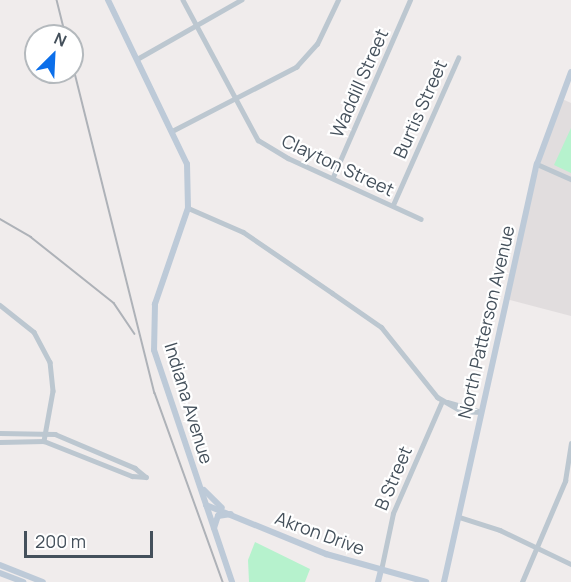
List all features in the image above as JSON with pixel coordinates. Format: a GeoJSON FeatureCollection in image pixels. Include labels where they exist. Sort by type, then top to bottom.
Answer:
{"type":"FeatureCollection","features":[{"type":"Feature","properties":{"kind":"main road","name":"Indiana Avenue"},"geometry":{"type":"LineString","coordinates":[[108,0],[187,164],[188,208],[158,294],[152,326],[160,374],[232,582]]}},
{"type":"Feature","properties":{"kind":"main road","name":"North Patterson Avenue"},"geometry":{"type":"LineString","coordinates":[[444,582],[537,164],[571,72]]}},
{"type":"Feature","properties":{"kind":"main road"},"geometry":{"type":"LineString","coordinates":[[196,477],[208,495],[230,513]]}},
{"type":"Feature","properties":{"kind":"main road","name":"Akron Drive"},"geometry":{"type":"LineString","coordinates":[[206,505],[326,554],[426,582]]}},
{"type":"Feature","properties":{"kind":"main road"},"geometry":{"type":"LineString","coordinates":[[214,528],[220,515],[230,513]]}},
{"type":"Feature","properties":{"kind":"main road"},"geometry":{"type":"LineString","coordinates":[[0,566],[42,582]]}},
{"type":"Feature","properties":{"kind":"main road"},"geometry":{"type":"LineString","coordinates":[[378,582],[381,570]]}},
{"type":"Feature","properties":{"kind":"main road"},"geometry":{"type":"LineString","coordinates":[[0,573],[23,582]]}},
{"type":"Feature","properties":{"kind":"street","name":"Clayton Street"},"geometry":{"type":"LineString","coordinates":[[183,0],[234,100],[264,145],[421,219]]}},
{"type":"Feature","properties":{"kind":"street"},"geometry":{"type":"LineString","coordinates":[[137,59],[241,0]]}},
{"type":"Feature","properties":{"kind":"street"},"geometry":{"type":"LineString","coordinates":[[172,131],[234,100],[303,61],[317,44],[338,0]]}},
{"type":"Feature","properties":{"kind":"street","name":"Waddill Street"},"geometry":{"type":"LineString","coordinates":[[333,177],[410,0]]}},
{"type":"Feature","properties":{"kind":"street","name":"Burtis Street"},"geometry":{"type":"LineString","coordinates":[[393,205],[458,57]]}},
{"type":"Feature","properties":{"kind":"street"},"geometry":{"type":"LineString","coordinates":[[537,164],[571,179]]}},
{"type":"Feature","properties":{"kind":"street"},"geometry":{"type":"LineString","coordinates":[[188,208],[250,237],[381,327],[422,382],[442,401],[461,411],[481,412]]}},
{"type":"Feature","properties":{"kind":"street"},"geometry":{"type":"LineString","coordinates":[[0,306],[34,332],[50,362],[53,391],[44,441]]}},
{"type":"Feature","properties":{"kind":"street","name":"B Street"},"geometry":{"type":"LineString","coordinates":[[381,570],[393,513],[442,401]]}},
{"type":"Feature","properties":{"kind":"street"},"geometry":{"type":"LineString","coordinates":[[0,433],[46,431],[135,468],[146,477],[132,476],[44,441],[0,442]]}},
{"type":"Feature","properties":{"kind":"street"},"geometry":{"type":"LineString","coordinates":[[522,582],[565,481],[571,443]]}},
{"type":"Feature","properties":{"kind":"street"},"geometry":{"type":"LineString","coordinates":[[459,517],[500,530],[571,564]]}},
{"type":"Feature","properties":{"kind":"shaded area"},"geometry":{"type":"Polygon","coordinates":[[[560,98],[571,103],[571,316],[506,299],[527,207],[560,98]]]}},
{"type":"Feature","properties":{"kind":"green space"},"geometry":{"type":"Polygon","coordinates":[[[571,128],[571,173],[554,165],[571,128]]]}},
{"type":"Feature","properties":{"kind":"green space"},"geometry":{"type":"Polygon","coordinates":[[[255,542],[310,569],[305,582],[249,582],[248,560],[255,542]]]}},
{"type":"Feature","properties":{"kind":"railway"},"geometry":{"type":"LineString","coordinates":[[57,0],[63,24]]}},
{"type":"Feature","properties":{"kind":"railway"},"geometry":{"type":"LineString","coordinates":[[78,84],[155,393],[223,582]]}},
{"type":"Feature","properties":{"kind":"railway"},"geometry":{"type":"LineString","coordinates":[[0,219],[31,237],[114,303],[135,334]]}}]}
